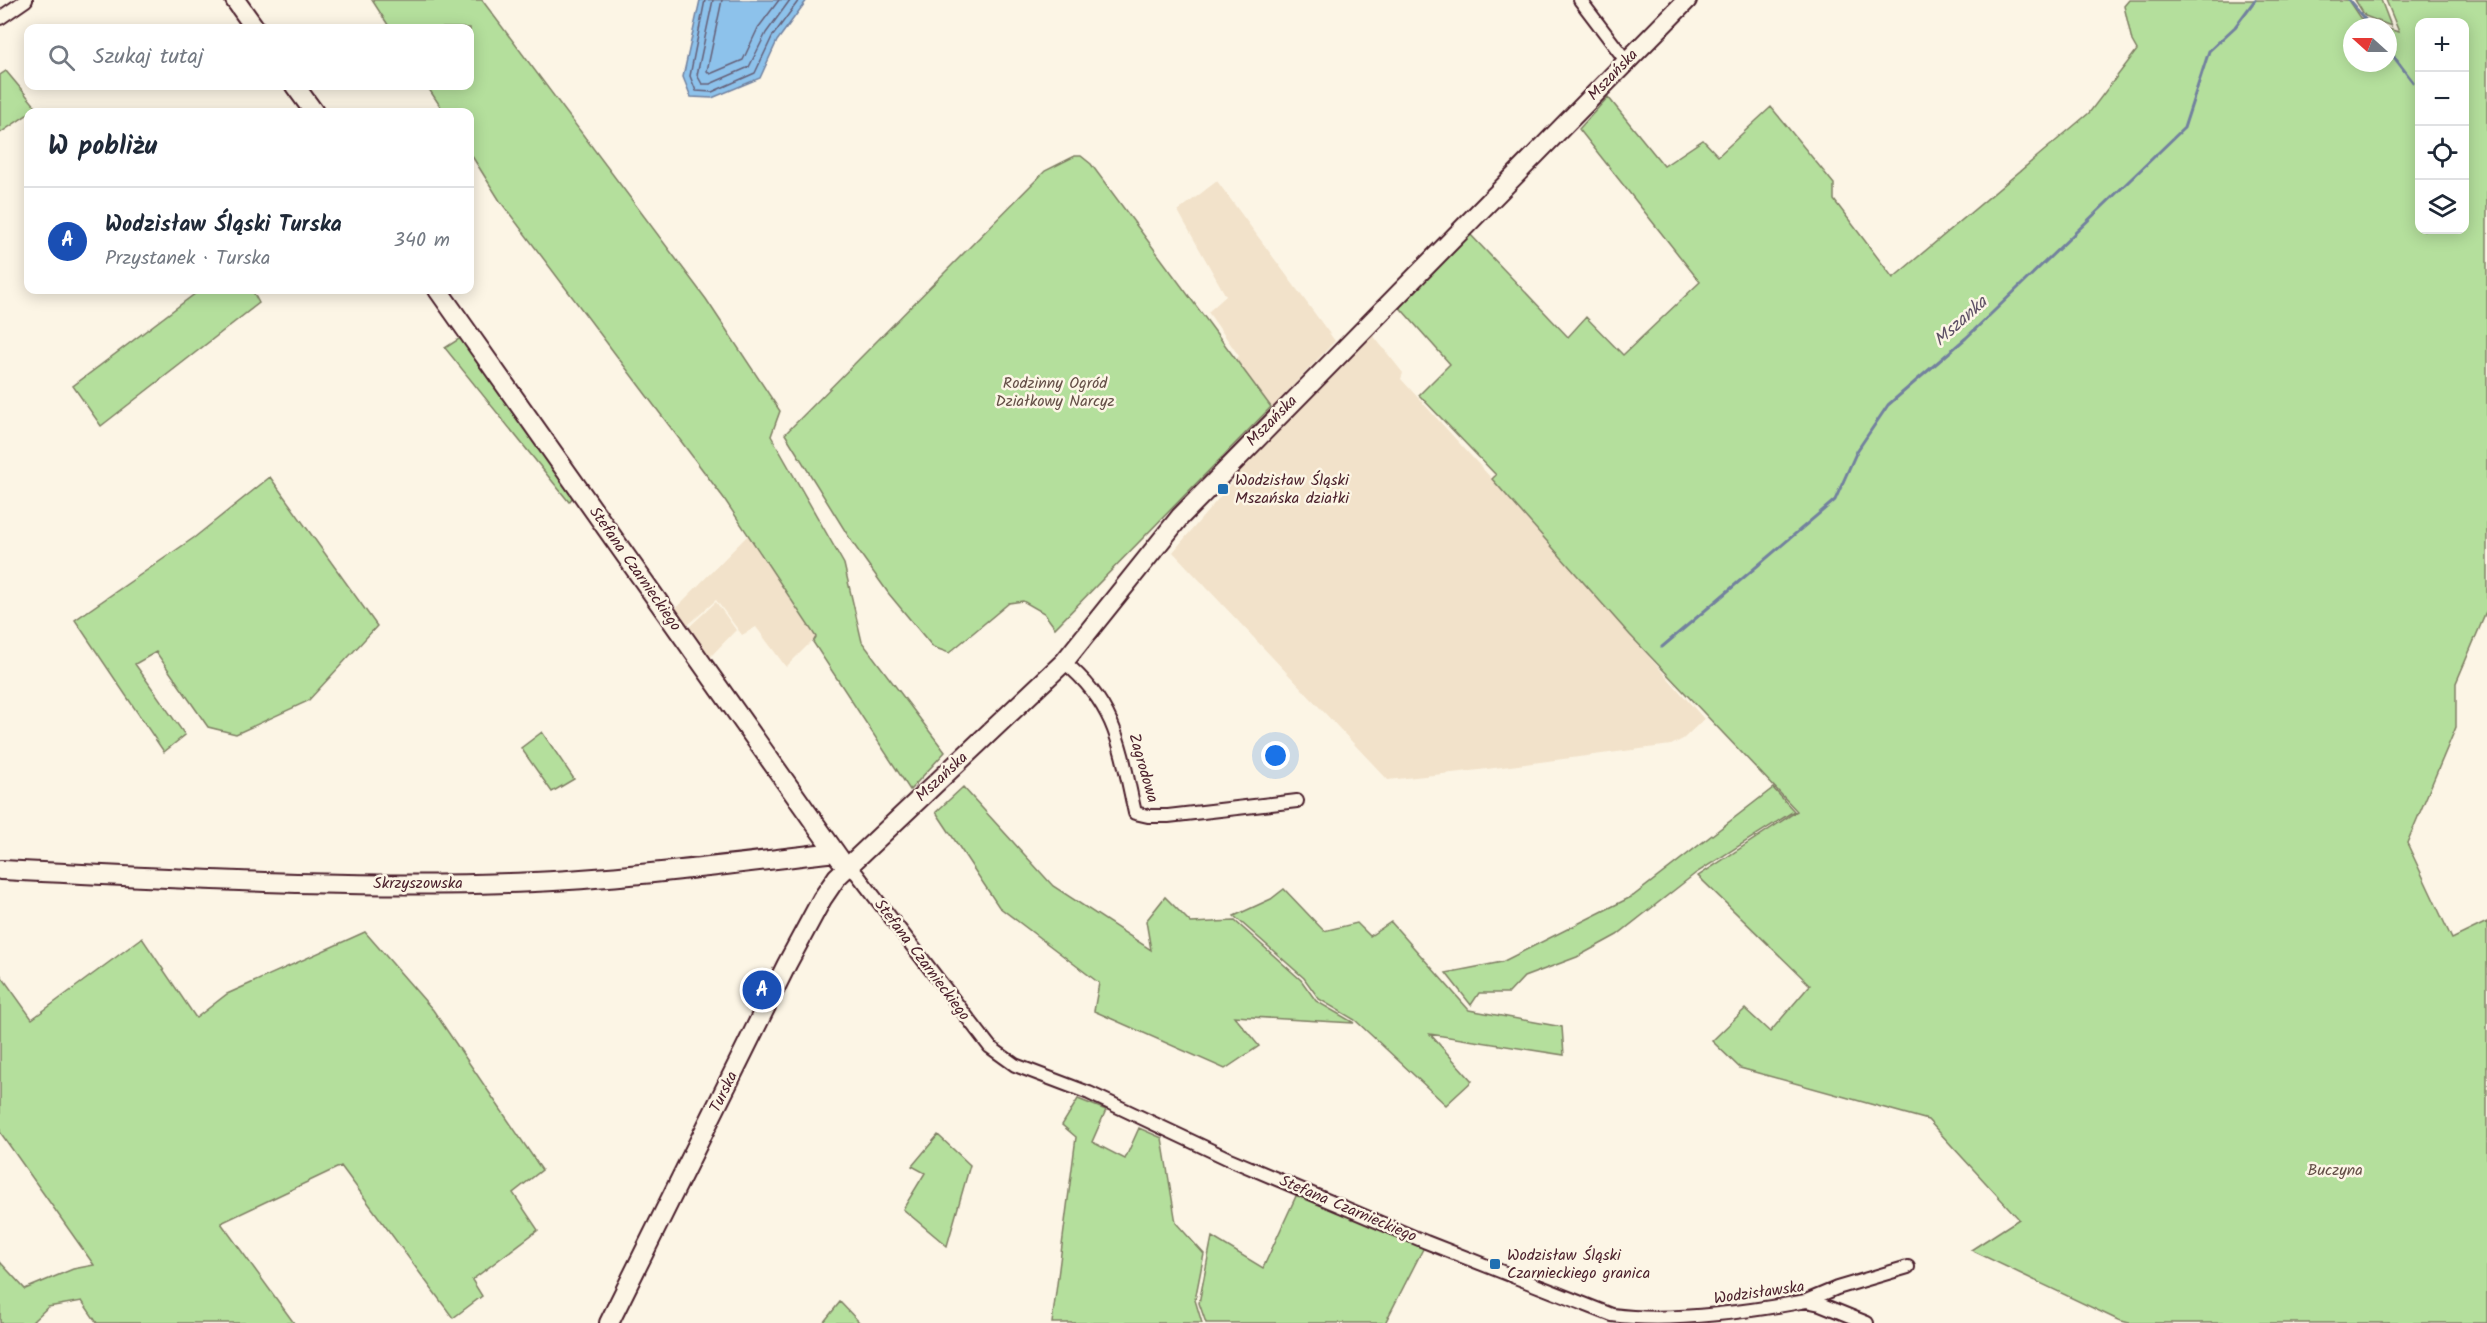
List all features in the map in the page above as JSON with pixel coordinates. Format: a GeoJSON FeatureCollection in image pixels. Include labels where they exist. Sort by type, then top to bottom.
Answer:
{"type":"FeatureCollection","features":[{"type":"Feature","properties":{"kind":"street"},"geometry":{"type":"LineString","coordinates":[[0,18],[26,0]]}},
{"type":"Feature","properties":{"kind":"street"},"geometry":{"type":"LineString","coordinates":[[235,0],[252,24]]}},
{"type":"Feature","properties":{"kind":"street"},"geometry":{"type":"LineString","coordinates":[[1580,0],[1627,62]]}},
{"type":"Feature","properties":{"kind":"street","name":"Mszańska"},"geometry":{"type":"LineString","coordinates":[[841,859],[865,848],[1064,662],[1180,517],[1687,0]]}},
{"type":"Feature","properties":{"kind":"street"},"geometry":{"type":"LineString","coordinates":[[298,90],[311,108]]}},
{"type":"Feature","properties":{"kind":"street","name":"Stefana Czarnieckiego"},"geometry":{"type":"LineString","coordinates":[[441,294],[841,859],[857,874],[990,1047],[1015,1065],[1089,1093],[1189,1141],[1426,1242],[1595,1309],[1623,1317],[1650,1321]]}},
{"type":"Feature","properties":{"kind":"street","name":"Zagrodowa"},"geometry":{"type":"LineString","coordinates":[[1064,662],[1102,702],[1118,738],[1135,813],[1148,816],[1168,816],[1297,801]]}},
{"type":"Feature","properties":{"kind":"street","name":"Skrzyszowska"},"geometry":{"type":"LineString","coordinates":[[0,870],[289,882],[532,882],[841,859]]}},
{"type":"Feature","properties":{"kind":"street","name":"Turska"},"geometry":{"type":"LineString","coordinates":[[609,1323],[841,859]]}},
{"type":"Feature","properties":{"kind":"street"},"geometry":{"type":"LineString","coordinates":[[1806,1300],[1837,1288],[1908,1267]]}},
{"type":"Feature","properties":{"kind":"street","name":"Wodzisławska"},"geometry":{"type":"LineString","coordinates":[[1650,1321],[1707,1317],[1806,1300],[1867,1323]]}},
{"type":"Feature","properties":{"kind":"shaded area"},"geometry":{"type":"Polygon","coordinates":[[[1217,181],[1335,341],[1272,408],[1236,359],[1239,356],[1208,312],[1226,296],[1178,211],[1217,181]]]}},
{"type":"Feature","properties":{"kind":"shaded area"},"geometry":{"type":"Polygon","coordinates":[[[1372,334],[1403,373],[1401,379],[1704,719],[1683,739],[1671,745],[1388,780],[1173,552],[1235,479],[1241,465],[1372,334]]]}},
{"type":"Feature","properties":{"kind":"shaded area"},"geometry":{"type":"Polygon","coordinates":[[[748,535],[816,637],[786,667],[756,627],[742,635],[716,600],[687,626],[675,609],[748,535]]]}},
{"type":"Feature","properties":{"kind":"shaded area"},"geometry":{"type":"Polygon","coordinates":[[[716,602],[736,630],[710,657],[688,628],[716,602]]]}},
{"type":"Feature","properties":{"kind":"green space"},"geometry":{"type":"Polygon","coordinates":[[[372,0],[482,0],[706,299],[780,411],[771,436],[844,564],[862,642],[945,752],[910,790],[813,642],[816,637],[723,497],[500,201],[474,159],[474,108],[441,108],[430,90],[474,90],[474,24],[387,24],[372,0]]]}},
{"type":"Feature","properties":{"kind":"green space","name":"Buczyna"},"geometry":{"type":"Polygon","coordinates":[[[2129,0],[2348,0],[2360,18],[2343,18],[2343,72],[2397,72],[2397,31],[2399,32],[2397,18],[2393,18],[2386,0],[2487,0],[2487,610],[2456,683],[2456,727],[2407,843],[2452,939],[2487,922],[2487,1323],[2129,1323],[2118,1320],[1971,1250],[2019,1219],[1928,1120],[1740,1068],[1712,1041],[1745,1009],[1770,1032],[1810,985],[1698,876],[1797,811],[1630,635],[1492,479],[1496,475],[1419,395],[1450,364],[1395,302],[1469,233],[1568,337],[1586,317],[1623,355],[1700,282],[1579,129],[1608,97],[1664,166],[1703,140],[1718,156],[1771,107],[1834,184],[1834,200],[1893,278],[2089,113],[2137,50],[2132,41],[2124,6],[2129,0]]]}},
{"type":"Feature","properties":{"kind":"green space"},"geometry":{"type":"Polygon","coordinates":[[[2355,0],[2381,0],[2388,18],[2370,18],[2365,16],[2355,0]]]}},
{"type":"Feature","properties":{"kind":"green space"},"geometry":{"type":"Polygon","coordinates":[[[6,71],[37,108],[24,108],[24,117],[0,133],[0,75],[6,71]]]}},
{"type":"Feature","properties":{"kind":"green space","name":"Rodzinny Ogród Działkowy Narcyz"},"geometry":{"type":"Polygon","coordinates":[[[1075,156],[1081,156],[1091,164],[1271,407],[1055,628],[1044,613],[1023,601],[1009,603],[949,653],[933,647],[889,594],[852,542],[785,434],[1045,171],[1075,156]]]}},
{"type":"Feature","properties":{"kind":"green space"},"geometry":{"type":"Polygon","coordinates":[[[195,294],[254,294],[259,303],[101,426],[73,386],[195,294]]]}},
{"type":"Feature","properties":{"kind":"green space"},"geometry":{"type":"Polygon","coordinates":[[[462,337],[573,497],[569,502],[445,348],[462,337]]]}},
{"type":"Feature","properties":{"kind":"green space"},"geometry":{"type":"Polygon","coordinates":[[[270,477],[377,626],[308,701],[236,734],[208,727],[156,652],[135,664],[185,735],[164,752],[75,620],[195,537],[270,477]]]}},
{"type":"Feature","properties":{"kind":"green space"},"geometry":{"type":"Polygon","coordinates":[[[542,732],[574,779],[552,792],[521,748],[542,732]]]}},
{"type":"Feature","properties":{"kind":"green space"},"geometry":{"type":"Polygon","coordinates":[[[963,787],[1053,886],[1151,950],[1146,921],[1165,897],[1191,923],[1235,921],[1301,980],[1316,1001],[1354,1023],[1234,1016],[1259,1046],[1225,1069],[1094,1011],[1099,983],[999,907],[936,812],[963,787]]]}},
{"type":"Feature","properties":{"kind":"green space"},"geometry":{"type":"Polygon","coordinates":[[[1773,788],[1794,811],[1696,873],[1617,935],[1577,957],[1524,977],[1509,993],[1479,993],[1471,1005],[1446,973],[1502,962],[1633,896],[1773,788]]]}},
{"type":"Feature","properties":{"kind":"green space"},"geometry":{"type":"Polygon","coordinates":[[[1284,889],[1324,931],[1357,923],[1370,936],[1391,922],[1469,1010],[1562,1027],[1564,1055],[1430,1034],[1472,1081],[1446,1105],[1355,1020],[1319,999],[1304,978],[1234,916],[1271,899],[1284,889]]]}},
{"type":"Feature","properties":{"kind":"green space"},"geometry":{"type":"Polygon","coordinates":[[[365,932],[433,1010],[542,1170],[513,1193],[538,1230],[472,1280],[482,1296],[453,1318],[341,1166],[221,1223],[294,1323],[97,1323],[82,1301],[48,1307],[31,1323],[0,1323],[0,1262],[25,1289],[73,1269],[94,1265],[0,1132],[0,974],[32,1019],[142,938],[196,1018],[227,994],[365,932]]]}},
{"type":"Feature","properties":{"kind":"green space"},"geometry":{"type":"Polygon","coordinates":[[[1078,1099],[1106,1110],[1092,1142],[1125,1159],[1139,1128],[1162,1138],[1176,1223],[1204,1254],[1195,1300],[1202,1323],[1052,1323],[1076,1137],[1062,1125],[1078,1099]]]}},
{"type":"Feature","properties":{"kind":"green space"},"geometry":{"type":"Polygon","coordinates":[[[938,1135],[970,1165],[947,1246],[903,1209],[925,1173],[912,1166],[938,1135]]]}},
{"type":"Feature","properties":{"kind":"green space"},"geometry":{"type":"Polygon","coordinates":[[[1297,1194],[1424,1247],[1385,1323],[1206,1323],[1199,1303],[1212,1237],[1263,1268],[1297,1194]]]}},
{"type":"Feature","properties":{"kind":"green space"},"geometry":{"type":"Polygon","coordinates":[[[840,1302],[860,1323],[823,1323],[840,1302]]]}},
{"type":"Feature","properties":{"kind":"water"},"geometry":{"type":"Polygon","coordinates":[[[700,0],[807,0],[777,41],[760,78],[712,98],[691,97],[683,77],[700,0]]]}},
{"type":"Feature","properties":{"kind":"waterway","name":"Mszanka"},"geometry":{"type":"LineString","coordinates":[[1662,647],[1835,500],[1857,451],[1888,405],[1966,338],[2184,128],[2209,51],[2235,27],[2255,0]]}},
{"type":"Feature","properties":{"kind":"waterway"},"geometry":{"type":"LineString","coordinates":[[2349,0],[2364,18]]}},
{"type":"Feature","properties":{"kind":"waterway"},"geometry":{"type":"LineString","coordinates":[[2397,61],[2413,82]]}},
{"type":"Feature","properties":{"kind":"place","name":"Wodzisław Śląski Mszańska działki"},"geometry":{"type":"Point","coordinates":[1223,489]}},
{"type":"Feature","properties":{"kind":"place","name":"Wodzisław Śląski Turska"},"geometry":{"type":"Point","coordinates":[762,990]}},
{"type":"Feature","properties":{"kind":"place","name":"Wodzisław Śląski Czarnieckiego granica"},"geometry":{"type":"Point","coordinates":[1495,1264]}}]}
